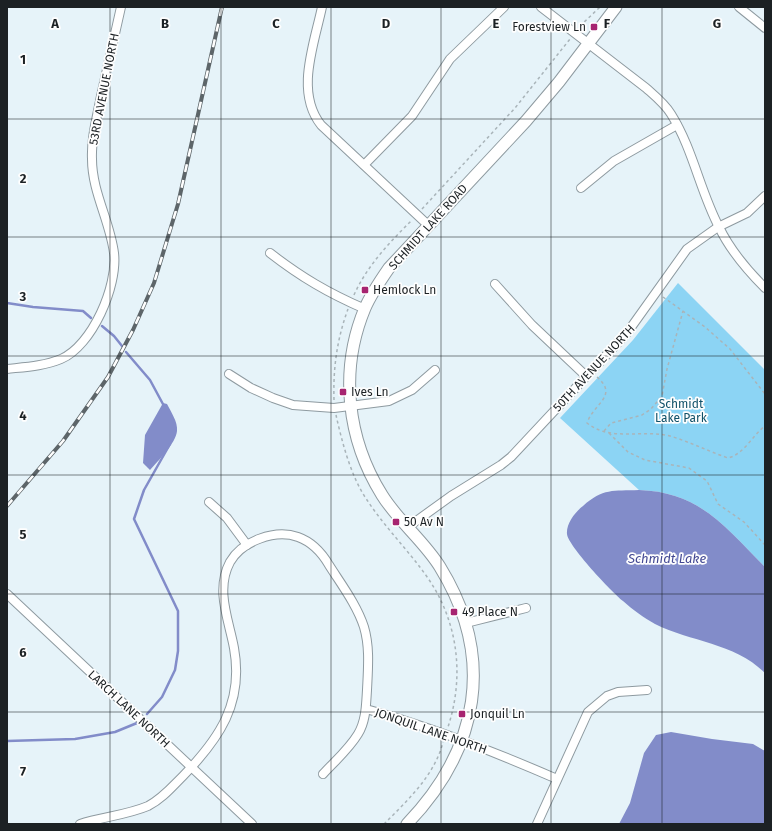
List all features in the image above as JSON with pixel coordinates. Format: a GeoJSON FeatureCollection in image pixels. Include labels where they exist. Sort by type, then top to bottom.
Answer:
{"type":"FeatureCollection","features":[{"type":"Feature","properties":{"kind":"street","name":"53RD AVENUE NORTH"},"geometry":{"type":"LineString","coordinates":[[7,369],[46,364],[62,359],[75,350],[88,334],[108,296],[112,282],[114,253],[93,178],[92,141],[121,7]]}},
{"type":"Feature","properties":{"kind":"street"},"geometry":{"type":"LineString","coordinates":[[322,7],[307,83],[309,103],[314,116],[428,225]]}},
{"type":"Feature","properties":{"kind":"street"},"geometry":{"type":"LineString","coordinates":[[364,165],[412,116],[450,59],[504,7]]}},
{"type":"Feature","properties":{"kind":"street"},"geometry":{"type":"LineString","coordinates":[[541,7],[660,100],[671,114],[677,125],[718,227],[742,264],[765,288]]}},
{"type":"Feature","properties":{"kind":"street","name":"SCHMIDT LAKE ROAD"},"geometry":{"type":"LineString","coordinates":[[407,824],[436,790],[463,741],[469,720],[473,693],[474,667],[466,623],[461,607],[439,566],[382,496],[358,446],[352,420],[351,405],[350,366],[355,341],[365,308],[374,290],[389,268],[526,121],[616,7]]}},
{"type":"Feature","properties":{"kind":"street"},"geometry":{"type":"LineString","coordinates":[[739,7],[765,28]]}},
{"type":"Feature","properties":{"kind":"street"},"geometry":{"type":"LineString","coordinates":[[581,188],[614,161],[677,125]]}},
{"type":"Feature","properties":{"kind":"street","name":"50TH AVENUE NORTH"},"geometry":{"type":"LineString","coordinates":[[408,527],[451,496],[501,465],[511,457],[627,333],[687,249],[718,227],[747,213],[765,196]]}},
{"type":"Feature","properties":{"kind":"street"},"geometry":{"type":"LineString","coordinates":[[270,252],[298,275],[351,303],[365,308]]}},
{"type":"Feature","properties":{"kind":"street"},"geometry":{"type":"LineString","coordinates":[[495,284],[532,325],[589,374]]}},
{"type":"Feature","properties":{"kind":"street"},"geometry":{"type":"LineString","coordinates":[[229,374],[251,388],[293,405],[334,408],[389,401],[412,390],[435,370]]}},
{"type":"Feature","properties":{"kind":"street"},"geometry":{"type":"LineString","coordinates":[[80,824],[148,806],[160,799],[191,768],[216,738],[226,722],[232,703],[236,667],[223,590],[225,576],[231,562],[247,545],[227,518],[209,502]]}},
{"type":"Feature","properties":{"kind":"street","name":"JONQUIL LANE NORTH"},"geometry":{"type":"LineString","coordinates":[[247,545],[261,538],[272,535],[298,537],[319,551],[359,614],[364,627],[368,655],[366,709],[404,719],[446,734],[514,760],[557,779]]}},
{"type":"Feature","properties":{"kind":"street","name":"LARCH LANE NORTH"},"geometry":{"type":"LineString","coordinates":[[7,594],[252,824]]}},
{"type":"Feature","properties":{"kind":"street"},"geometry":{"type":"LineString","coordinates":[[466,623],[526,608]]}},
{"type":"Feature","properties":{"kind":"street"},"geometry":{"type":"LineString","coordinates":[[537,824],[588,712],[607,696],[618,692],[647,690]]}},
{"type":"Feature","properties":{"kind":"street"},"geometry":{"type":"LineString","coordinates":[[323,774],[359,734],[364,722],[366,709]]}},
{"type":"Feature","properties":{"kind":"path"},"geometry":{"type":"LineString","coordinates":[[384,824],[403,806],[428,774],[441,752],[455,706],[457,664],[454,634],[439,598],[426,575],[366,500],[343,443],[334,408],[333,375],[340,331],[360,280],[384,249],[515,108],[583,21],[600,7]]}},
{"type":"Feature","properties":{"kind":"path"},"geometry":{"type":"LineString","coordinates":[[656,292],[705,327],[730,350],[765,394]]}},
{"type":"Feature","properties":{"kind":"path"},"geometry":{"type":"LineString","coordinates":[[604,432],[611,423],[642,415],[651,409],[662,396],[667,369],[683,311]]}},
{"type":"Feature","properties":{"kind":"path"},"geometry":{"type":"LineString","coordinates":[[589,374],[604,382],[607,389],[606,396],[590,414],[587,422],[596,430],[609,433],[669,436],[728,458],[736,456],[756,433],[765,426]]}},
{"type":"Feature","properties":{"kind":"path"},"geometry":{"type":"LineString","coordinates":[[609,433],[628,452],[645,460],[689,468],[707,481],[718,504],[744,522],[765,545]]}},
{"type":"Feature","properties":{"kind":"green space","name":"Schmidt Lake Park"},"geometry":{"type":"Polygon","coordinates":[[[678,283],[765,370],[765,567],[737,538],[710,514],[679,497],[660,492],[639,490],[560,418],[633,340],[678,283]]]}},
{"type":"Feature","properties":{"kind":"water"},"geometry":{"type":"Polygon","coordinates":[[[163,403],[167,404],[172,414],[177,431],[176,436],[170,446],[150,470],[143,463],[145,435],[163,403]]]}},
{"type":"Feature","properties":{"kind":"water","name":"Schmidt Lake"},"geometry":{"type":"Polygon","coordinates":[[[639,490],[660,492],[679,497],[710,514],[737,538],[765,567],[765,673],[753,663],[727,649],[669,630],[647,619],[617,596],[591,569],[569,540],[567,530],[572,518],[590,500],[603,493],[639,490]]]}},
{"type":"Feature","properties":{"kind":"water"},"geometry":{"type":"Polygon","coordinates":[[[671,732],[753,744],[765,751],[765,824],[619,824],[630,803],[644,753],[656,735],[671,732]]]}},
{"type":"Feature","properties":{"kind":"waterway"},"geometry":{"type":"LineString","coordinates":[[7,303],[33,307],[83,311],[91,318]]}},
{"type":"Feature","properties":{"kind":"waterway"},"geometry":{"type":"LineString","coordinates":[[102,326],[114,336],[122,346]]}},
{"type":"Feature","properties":{"kind":"waterway"},"geometry":{"type":"LineString","coordinates":[[126,352],[150,380],[164,406]]}},
{"type":"Feature","properties":{"kind":"waterway"},"geometry":{"type":"LineString","coordinates":[[147,714],[162,697],[175,670],[178,651],[178,611],[134,519],[144,490],[170,444]]}},
{"type":"Feature","properties":{"kind":"waterway"},"geometry":{"type":"LineString","coordinates":[[7,741],[75,739],[115,732],[137,723]]}},
{"type":"Feature","properties":{"kind":"railway"},"geometry":{"type":"LineString","coordinates":[[7,506],[63,441],[108,377],[133,330],[154,283],[178,204],[222,7]]}},
{"type":"Feature","properties":{"kind":"place","name":"Forestview Ln"},"geometry":{"type":"Point","coordinates":[594,27]}},
{"type":"Feature","properties":{"kind":"place","name":"Hemlock Ln"},"geometry":{"type":"Point","coordinates":[365,290]}},
{"type":"Feature","properties":{"kind":"place","name":"Ives Ln"},"geometry":{"type":"Point","coordinates":[343,392]}},
{"type":"Feature","properties":{"kind":"place","name":"50 Av N"},"geometry":{"type":"Point","coordinates":[396,522]}},
{"type":"Feature","properties":{"kind":"place","name":"49 Place N"},"geometry":{"type":"Point","coordinates":[454,612]}},
{"type":"Feature","properties":{"kind":"place","name":"Jonquil Ln"},"geometry":{"type":"Point","coordinates":[462,714]}}]}
